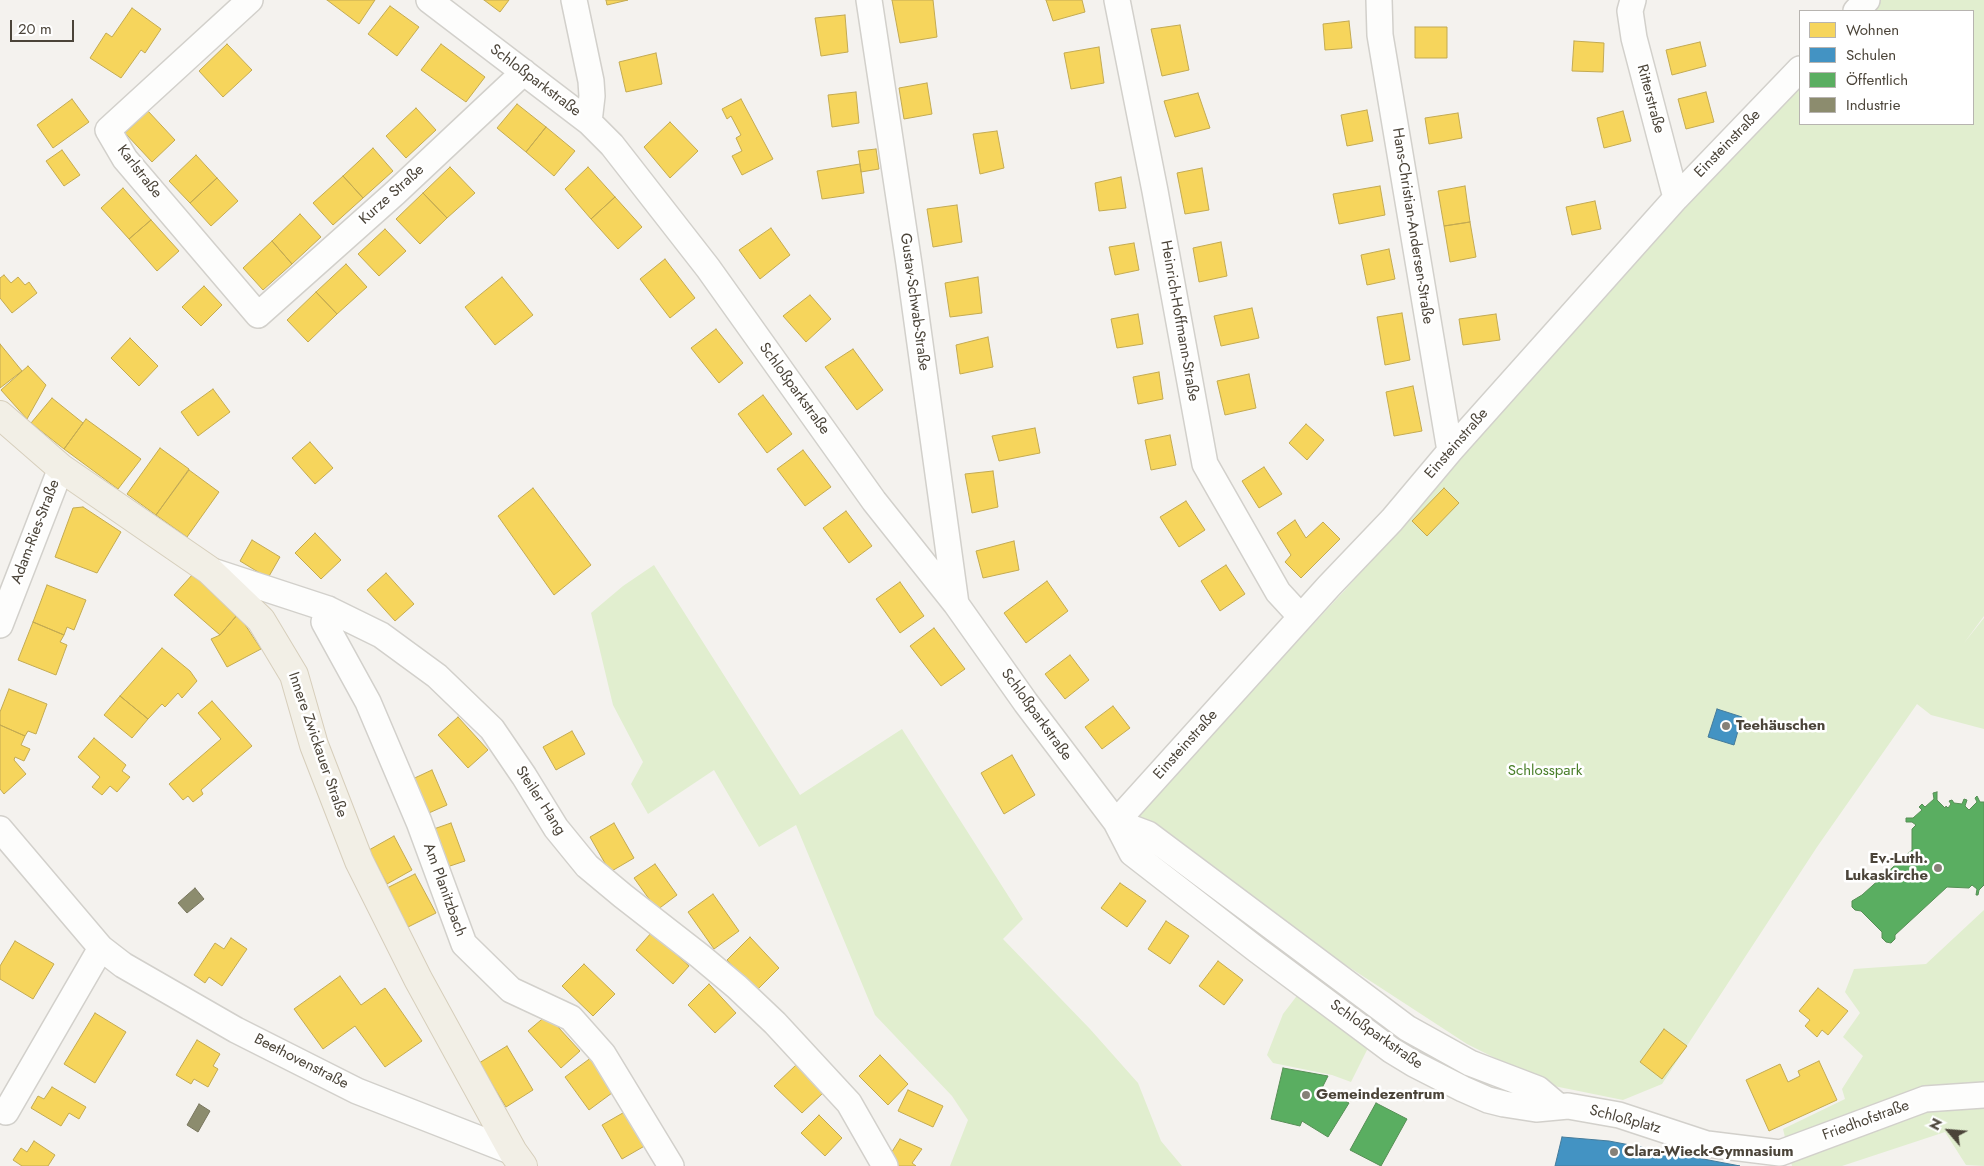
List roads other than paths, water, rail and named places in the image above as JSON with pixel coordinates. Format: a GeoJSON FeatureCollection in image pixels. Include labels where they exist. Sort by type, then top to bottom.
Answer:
{"type":"FeatureCollection","features":[{"type":"Feature","properties":{"kind":"main road","name":"Innere Zwickauer Straße"},"geometry":{"type":"LineString","coordinates":[[0,415],[61,468],[210,570],[261,620],[294,675],[314,745],[359,861],[418,980],[518,1159]]}},
{"type":"Feature","properties":{"kind":"street","name":"Karlstraße"},"geometry":{"type":"LineString","coordinates":[[250,0],[108,130],[125,159],[258,315]]}},
{"type":"Feature","properties":{"kind":"street","name":"Schloßparkstraße"},"geometry":{"type":"LineString","coordinates":[[429,0],[589,122],[612,145],[708,268],[874,501],[956,604],[1026,703],[1116,822],[1132,853],[1257,950],[1391,1050],[1414,1064],[1488,1100],[1536,1109],[1558,1106]]}},
{"type":"Feature","properties":{"kind":"street"},"geometry":{"type":"LineString","coordinates":[[574,0],[591,81],[592,96],[589,122]]}},
{"type":"Feature","properties":{"kind":"street","name":"Gustav-Schwab-Straße"},"geometry":{"type":"LineString","coordinates":[[869,0],[909,264],[956,604]]}},
{"type":"Feature","properties":{"kind":"street","name":"Heinrich-Hoffmann-Straße"},"geometry":{"type":"LineString","coordinates":[[1117,0],[1155,191],[1205,464],[1278,592],[1301,617]]}},
{"type":"Feature","properties":{"kind":"street","name":"Hans-Christian-Andersen-Straße"},"geometry":{"type":"LineString","coordinates":[[1379,0],[1380,35],[1450,451]]}},
{"type":"Feature","properties":{"kind":"street","name":"Ritterstraße"},"geometry":{"type":"LineString","coordinates":[[1633,0],[1630,11],[1634,38],[1676,198]]}},
{"type":"Feature","properties":{"kind":"street"},"geometry":{"type":"LineString","coordinates":[[1857,10],[1867,0]]}},
{"type":"Feature","properties":{"kind":"street","name":"Einsteinstraße"},"geometry":{"type":"LineString","coordinates":[[1116,822],[1301,617],[1392,520],[1450,451],[1676,198],[1799,70]]}},
{"type":"Feature","properties":{"kind":"street","name":"Kurze Straße"},"geometry":{"type":"LineString","coordinates":[[258,315],[395,193],[524,72]]}},
{"type":"Feature","properties":{"kind":"street","name":"Adam-Ries-Straße"},"geometry":{"type":"LineString","coordinates":[[0,625],[61,468]]}},
{"type":"Feature","properties":{"kind":"street","name":"Steiler Hang"},"geometry":{"type":"LineString","coordinates":[[210,570],[328,609],[381,635],[438,676],[492,728],[556,828],[587,866],[700,956],[738,988],[775,1024],[849,1103],[885,1166]]}},
{"type":"Feature","properties":{"kind":"street","name":"Am Planitzbach"},"geometry":{"type":"LineString","coordinates":[[328,609],[324,622],[368,702],[419,822],[464,944],[511,990],[570,1018],[603,1054],[671,1166]]}},
{"type":"Feature","properties":{"kind":"street","name":"Beethovenstraße"},"geometry":{"type":"LineString","coordinates":[[0,829],[101,948],[123,965],[228,1025],[358,1091],[518,1159]]}},
{"type":"Feature","properties":{"kind":"street"},"geometry":{"type":"LineString","coordinates":[[6,1112],[101,948]]}},
{"type":"Feature","properties":{"kind":"street","name":"Friedhofstraße"},"geometry":{"type":"LineString","coordinates":[[1780,1153],[1925,1099],[1984,1095]]}},
{"type":"Feature","properties":{"kind":"street","name":"Schloßplatz"},"geometry":{"type":"LineString","coordinates":[[1558,1106],[1619,1116],[1707,1144],[1780,1153]]}},
{"type":"Feature","properties":{"kind":"place","name":"Teehäuschen"},"geometry":{"type":"Point","coordinates":[1726,726]}},
{"type":"Feature","properties":{"kind":"place","name":"Ev.-Luth. Lukaskirche"},"geometry":{"type":"Point","coordinates":[1938,868]}},
{"type":"Feature","properties":{"kind":"place","name":"Gemeindezentrum"},"geometry":{"type":"Point","coordinates":[1306,1095]}},
{"type":"Feature","properties":{"kind":"place","name":"Clara-Wieck-Gymnasium"},"geometry":{"type":"Point","coordinates":[1614,1152]}},
{"type":"Feature","properties":{"kind":"park label","name":"Schlosspark"},"geometry":{"type":"Point","coordinates":[1545,771]}}]}
